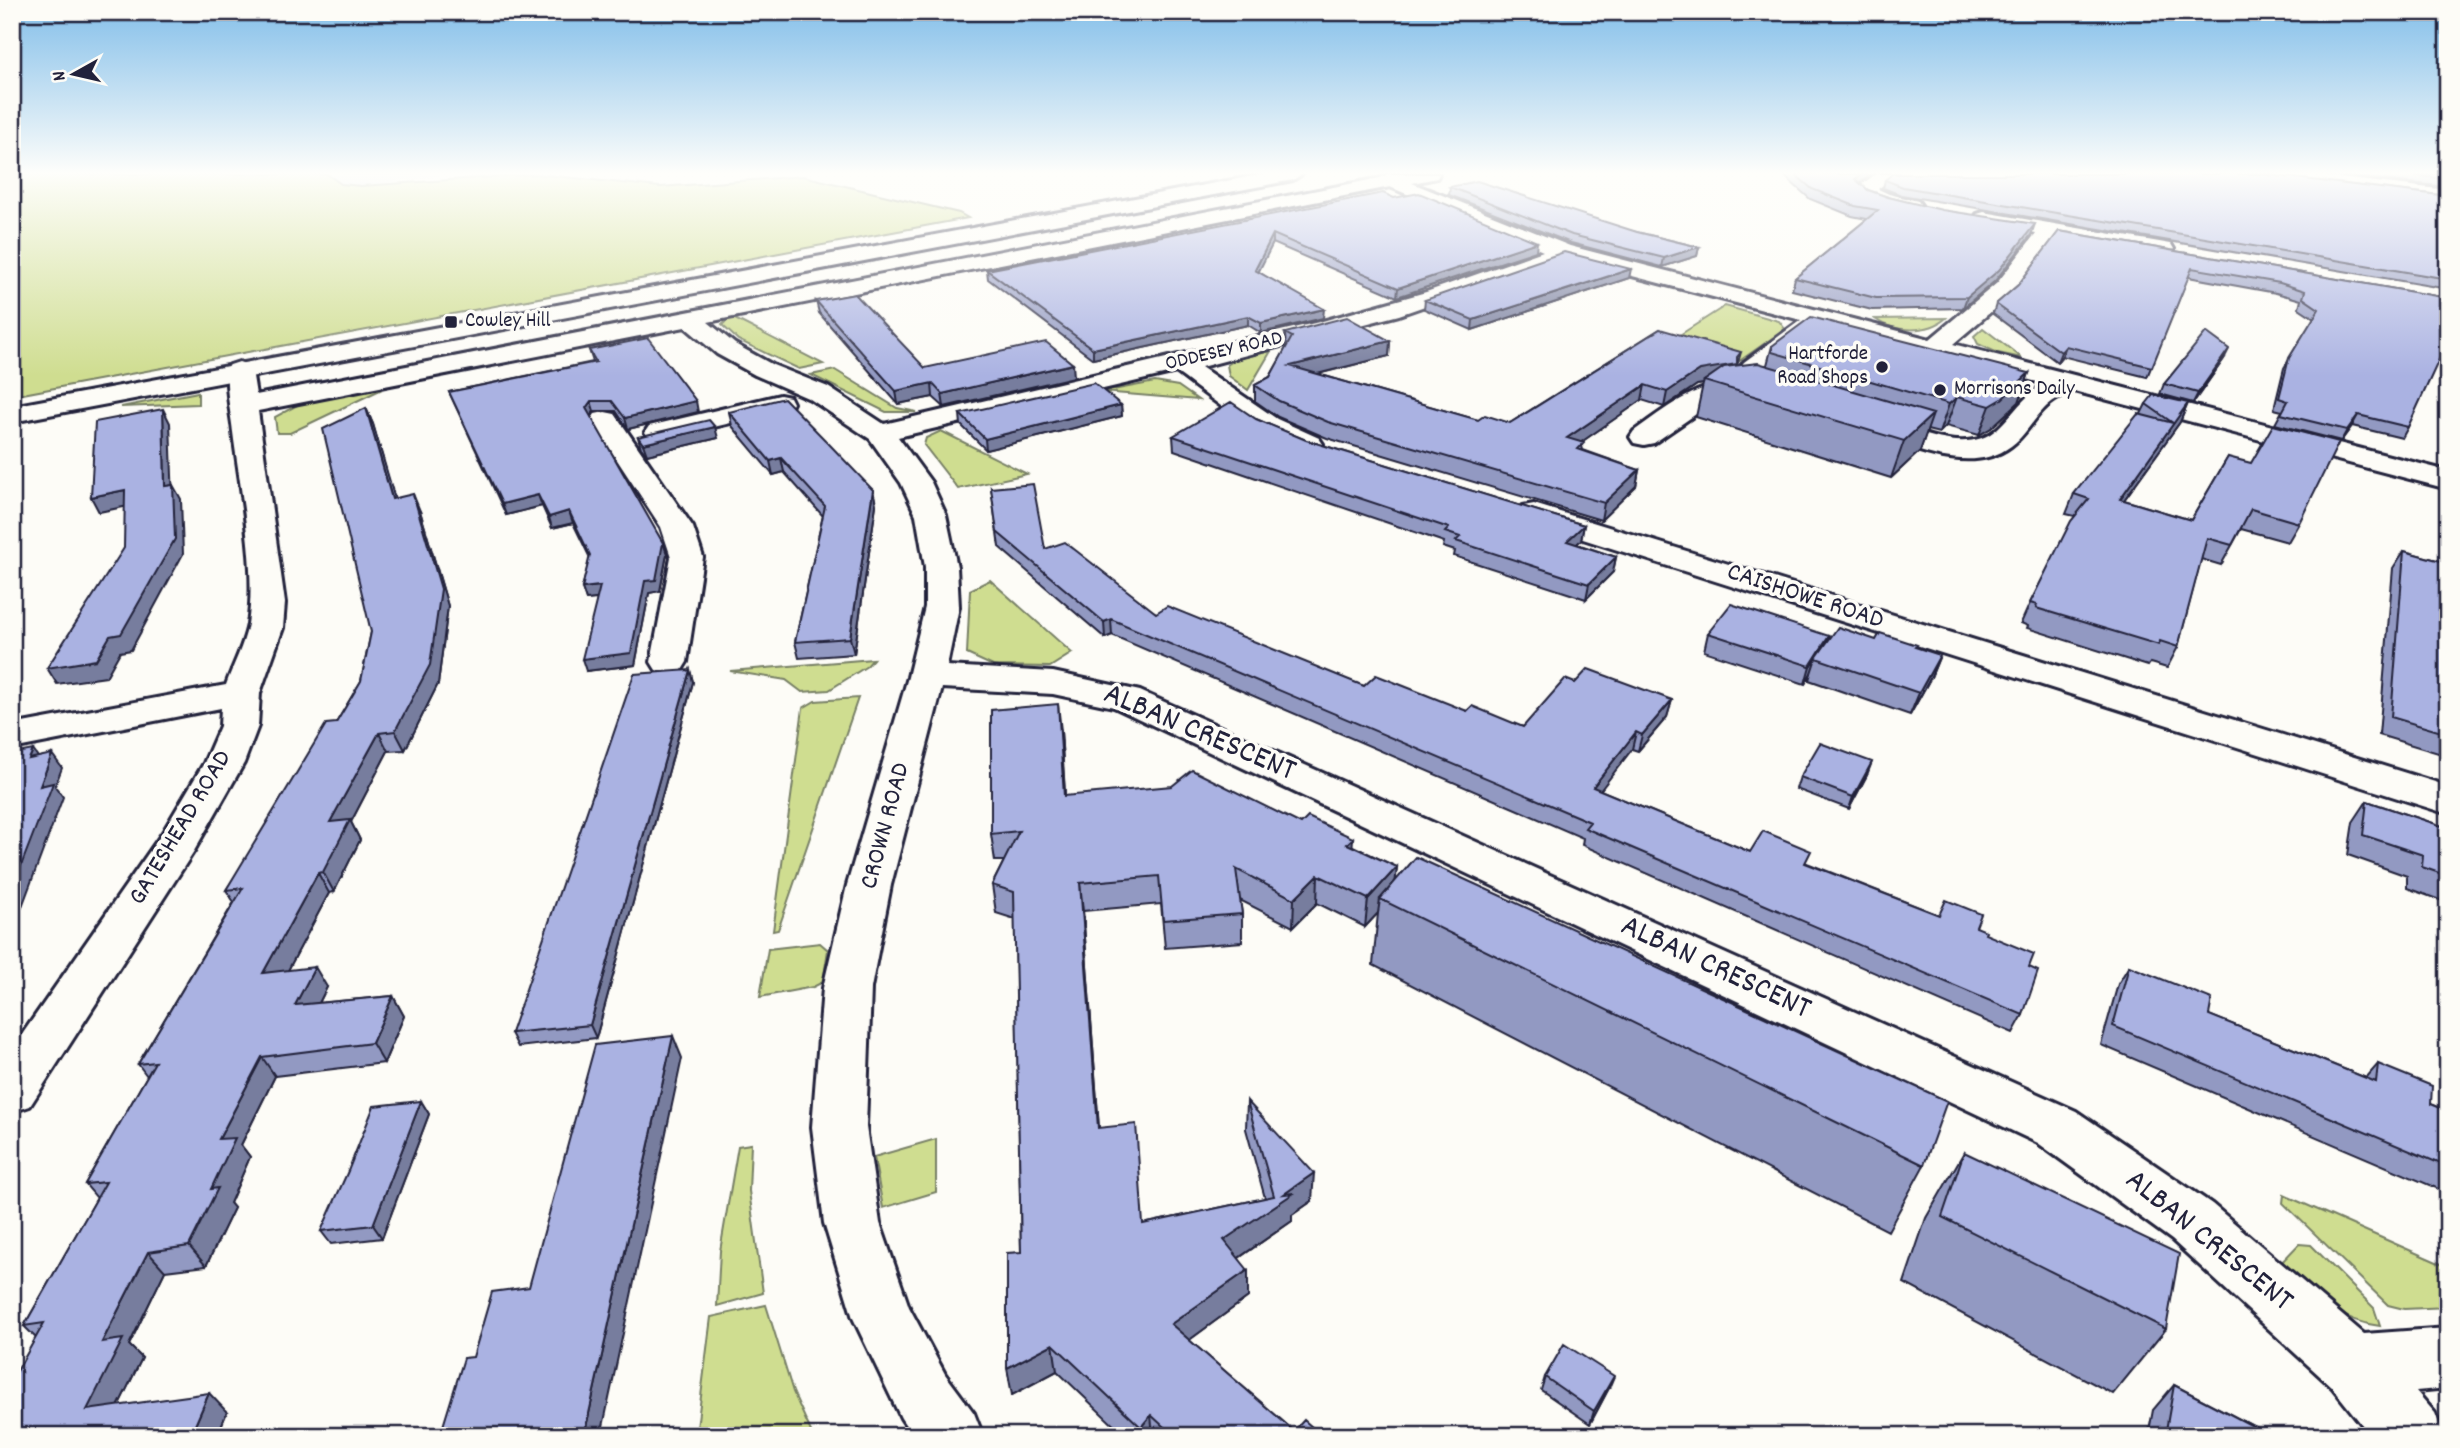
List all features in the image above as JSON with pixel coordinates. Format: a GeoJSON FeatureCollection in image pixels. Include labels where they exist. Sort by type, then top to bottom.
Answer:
{"type":"FeatureCollection","features":[{"type":"Feature","properties":{"kind":"street"},"geometry":{"type":"LineString","coordinates":[[12,414],[930,242]]}},
{"type":"Feature","properties":{"kind":"street"},"geometry":{"type":"LineString","coordinates":[[242,406],[1071,242]]}},
{"type":"Feature","properties":{"kind":"street"},"geometry":{"type":"LineString","coordinates":[[1539,242],[1562,251],[2448,480]]}},
{"type":"Feature","properties":{"kind":"street"},"geometry":{"type":"LineString","coordinates":[[1934,348],[2005,288],[2040,242]]}},
{"type":"Feature","properties":{"kind":"street"},"geometry":{"type":"LineString","coordinates":[[2122,242],[2187,253]]}},
{"type":"Feature","properties":{"kind":"street","name":"ODDESEY ROAD"},"geometry":{"type":"LineString","coordinates":[[880,433],[1392,309],[1463,288],[1562,251]]}},
{"type":"Feature","properties":{"kind":"street"},"geometry":{"type":"LineString","coordinates":[[1749,387],[1748,374],[1753,367],[1819,318]]}},
{"type":"Feature","properties":{"kind":"street","name":"CROWN ROAD"},"geometry":{"type":"LineString","coordinates":[[690,319],[726,349],[764,370],[820,393],[880,433],[916,482],[931,514],[940,567],[942,607],[926,677],[869,886],[847,988],[839,1127],[852,1223],[883,1318],[923,1396],[951,1436]]}},
{"type":"Feature","properties":{"kind":"street"},"geometry":{"type":"LineString","coordinates":[[1798,334],[2040,397]]}},
{"type":"Feature","properties":{"kind":"street"},"geometry":{"type":"LineString","coordinates":[[1178,362],[1267,425],[1342,454]]}},
{"type":"Feature","properties":{"kind":"street","name":"GATESHEAD ROAD"},"geometry":{"type":"LineString","coordinates":[[12,1091],[179,841],[217,776],[239,726],[241,693],[265,628],[268,603],[239,370]]}},
{"type":"Feature","properties":{"kind":"street"},"geometry":{"type":"LineString","coordinates":[[1844,417],[1947,447],[1980,449],[1998,443],[2040,397],[2053,392],[2064,382]]}},
{"type":"Feature","properties":{"kind":"street"},"geometry":{"type":"LineString","coordinates":[[1644,437],[1707,393],[1749,387],[1780,399]]}},
{"type":"Feature","properties":{"kind":"street"},"geometry":{"type":"LineString","coordinates":[[670,662],[687,557],[677,527],[612,431],[820,393]]}},
{"type":"Feature","properties":{"kind":"street","name":"CAISHOWE ROAD"},"geometry":{"type":"LineString","coordinates":[[1500,502],[2448,800]]}},
{"type":"Feature","properties":{"kind":"street","name":"ALBAN CRESCENT"},"geometry":{"type":"LineString","coordinates":[[926,677],[1066,683],[1127,699],[2057,1127],[2192,1222],[2354,1365],[2412,1436]]}},
{"type":"Feature","properties":{"kind":"street"},"geometry":{"type":"LineString","coordinates":[[12,737],[241,693]]}},
{"type":"Feature","properties":{"kind":"street"},"geometry":{"type":"LineString","coordinates":[[2354,1365],[2448,1358]]}},
{"type":"Feature","properties":{"kind":"green space"},"geometry":{"type":"Polygon","coordinates":[[[12,242],[841,242],[12,396],[12,242]]]}},
{"type":"Feature","properties":{"kind":"green space"},"geometry":{"type":"Polygon","coordinates":[[[1725,306],[1779,321],[1785,329],[1738,362],[1667,343],[1725,306]]]}},
{"type":"Feature","properties":{"kind":"green space"},"geometry":{"type":"Polygon","coordinates":[[[731,317],[823,364],[799,369],[738,340],[722,325],[731,317]]]}},
{"type":"Feature","properties":{"kind":"green space"},"geometry":{"type":"Polygon","coordinates":[[[1946,318],[1922,329],[1892,327],[1875,319],[1946,318]]]}},
{"type":"Feature","properties":{"kind":"green space"},"geometry":{"type":"Polygon","coordinates":[[[1983,328],[2022,358],[1998,353],[1978,344],[1974,336],[1983,328]]]}},
{"type":"Feature","properties":{"kind":"green space"},"geometry":{"type":"Polygon","coordinates":[[[1271,351],[1248,390],[1229,376],[1227,365],[1236,359],[1271,351]]]}},
{"type":"Feature","properties":{"kind":"green space"},"geometry":{"type":"Polygon","coordinates":[[[835,370],[897,408],[917,412],[886,412],[811,375],[835,370]]]}},
{"type":"Feature","properties":{"kind":"green space"},"geometry":{"type":"Polygon","coordinates":[[[1155,382],[1178,386],[1198,400],[1102,392],[1155,382]]]}},
{"type":"Feature","properties":{"kind":"green space"},"geometry":{"type":"Polygon","coordinates":[[[375,388],[380,390],[290,433],[277,433],[275,417],[301,403],[375,388]]]}},
{"type":"Feature","properties":{"kind":"green space"},"geometry":{"type":"Polygon","coordinates":[[[198,392],[198,404],[121,407],[198,392]]]}},
{"type":"Feature","properties":{"kind":"green space"},"geometry":{"type":"Polygon","coordinates":[[[941,431],[1027,474],[958,489],[924,445],[926,438],[941,431]]]}},
{"type":"Feature","properties":{"kind":"green space"},"geometry":{"type":"Polygon","coordinates":[[[990,580],[1072,653],[1050,667],[993,666],[967,654],[970,590],[990,580]]]}},
{"type":"Feature","properties":{"kind":"green space"},"geometry":{"type":"Polygon","coordinates":[[[873,659],[867,666],[829,690],[802,692],[786,680],[730,671],[873,659]]]}},
{"type":"Feature","properties":{"kind":"green space"},"geometry":{"type":"Polygon","coordinates":[[[858,698],[778,930],[773,931],[803,708],[815,701],[858,698]]]}},
{"type":"Feature","properties":{"kind":"green space"},"geometry":{"type":"Polygon","coordinates":[[[820,943],[828,950],[823,982],[813,987],[760,997],[768,949],[820,943]]]}},
{"type":"Feature","properties":{"kind":"green space"},"geometry":{"type":"Polygon","coordinates":[[[936,1139],[936,1192],[883,1208],[874,1157],[936,1139]]]}},
{"type":"Feature","properties":{"kind":"green space"},"geometry":{"type":"Polygon","coordinates":[[[751,1144],[749,1191],[763,1293],[717,1306],[720,1251],[738,1146],[751,1144]]]}},
{"type":"Feature","properties":{"kind":"green space"},"geometry":{"type":"Polygon","coordinates":[[[2284,1195],[2448,1267],[2448,1307],[2404,1309],[2388,1305],[2283,1203],[2284,1195]]]}},
{"type":"Feature","properties":{"kind":"green space"},"geometry":{"type":"Polygon","coordinates":[[[2299,1244],[2311,1245],[2374,1308],[2380,1326],[2337,1312],[2313,1296],[2278,1266],[2299,1244]]]}},
{"type":"Feature","properties":{"kind":"green space"},"geometry":{"type":"Polygon","coordinates":[[[766,1305],[793,1392],[813,1436],[696,1436],[711,1317],[766,1305]]]}},
{"type":"Feature","properties":{"kind":"building"},"geometry":{"type":"Polygon","coordinates":[[[1133,242],[1269,242],[1255,270],[1324,309],[1261,323],[1248,316],[1093,349],[987,270],[1133,242]]]}},
{"type":"Feature","properties":{"kind":"building"},"geometry":{"type":"Polygon","coordinates":[[[1291,242],[1537,242],[1398,288],[1291,242]]]}},
{"type":"Feature","properties":{"kind":"building"},"geometry":{"type":"Polygon","coordinates":[[[1598,242],[1677,242],[1699,247],[1664,258],[1598,242]]]}},
{"type":"Feature","properties":{"kind":"building"},"geometry":{"type":"Polygon","coordinates":[[[1839,242],[2021,242],[1999,270],[1967,297],[1876,298],[1795,278],[1839,242]]]}},
{"type":"Feature","properties":{"kind":"building"},"geometry":{"type":"Polygon","coordinates":[[[2051,242],[2120,242],[2448,298],[2448,340],[2408,427],[2358,415],[2347,430],[2281,414],[2288,401],[2279,398],[2289,358],[2319,309],[2303,298],[2305,291],[2280,283],[2192,268],[2152,367],[2066,346],[2061,352],[1996,304],[2018,285],[2051,242]]]}},
{"type":"Feature","properties":{"kind":"building"},"geometry":{"type":"Polygon","coordinates":[[[2226,242],[2448,242],[2448,279],[2226,242]]]}},
{"type":"Feature","properties":{"kind":"building"},"geometry":{"type":"Polygon","coordinates":[[[1564,252],[1631,269],[1473,320],[1425,300],[1564,252]]]}},
{"type":"Feature","properties":{"kind":"building"},"geometry":{"type":"Polygon","coordinates":[[[855,294],[925,368],[1046,342],[1073,364],[942,394],[932,383],[896,391],[816,301],[855,294]]]}},
{"type":"Feature","properties":{"kind":"building"},"geometry":{"type":"Polygon","coordinates":[[[1347,317],[1390,341],[1290,366],[1478,420],[1485,415],[1510,423],[1660,329],[1741,352],[1737,357],[1737,364],[1700,370],[1667,392],[1645,385],[1567,438],[1584,443],[1578,449],[1639,470],[1604,503],[1328,422],[1279,401],[1255,385],[1270,377],[1292,337],[1285,333],[1347,317]]]}},
{"type":"Feature","properties":{"kind":"building"},"geometry":{"type":"Polygon","coordinates":[[[1811,317],[2029,373],[2002,399],[1990,406],[1957,397],[1949,404],[1772,352],[1772,346],[1811,317]]]}},
{"type":"Feature","properties":{"kind":"building"},"geometry":{"type":"Polygon","coordinates":[[[2206,332],[2229,349],[2198,393],[2164,384],[2206,332]]]}},
{"type":"Feature","properties":{"kind":"building"},"geometry":{"type":"Polygon","coordinates":[[[648,338],[696,401],[625,418],[612,401],[591,401],[586,408],[663,543],[656,580],[645,581],[631,653],[582,659],[600,586],[582,588],[590,555],[569,511],[549,517],[538,495],[502,504],[449,392],[596,362],[589,350],[648,338]]]}},
{"type":"Feature","properties":{"kind":"building"},"geometry":{"type":"Polygon","coordinates":[[[1758,363],[1933,414],[1904,441],[1704,381],[1724,367],[1758,363]]]}},
{"type":"Feature","properties":{"kind":"building"},"geometry":{"type":"Polygon","coordinates":[[[1094,383],[1121,405],[985,439],[960,414],[1094,383]]]}},
{"type":"Feature","properties":{"kind":"building"},"geometry":{"type":"Polygon","coordinates":[[[2153,395],[2188,403],[2120,499],[2191,520],[2228,457],[2251,463],[2273,425],[2339,442],[2299,523],[2251,509],[2232,545],[2207,538],[2178,647],[2160,641],[2159,645],[2036,608],[2037,605],[2030,603],[2071,521],[2089,499],[2074,494],[2138,414],[2173,423],[2146,404],[2153,395]]]}},
{"type":"Feature","properties":{"kind":"building"},"geometry":{"type":"Polygon","coordinates":[[[784,398],[873,490],[850,638],[795,642],[825,506],[781,458],[770,461],[729,412],[784,398]]]}},
{"type":"Feature","properties":{"kind":"building"},"geometry":{"type":"Polygon","coordinates":[[[1231,402],[1256,419],[1306,440],[1584,525],[1567,541],[1616,557],[1589,584],[1456,541],[1460,537],[1445,532],[1449,528],[1173,436],[1231,402]]]}},
{"type":"Feature","properties":{"kind":"building"},"geometry":{"type":"Polygon","coordinates":[[[366,408],[392,499],[413,494],[441,589],[430,665],[395,731],[379,733],[330,822],[350,820],[323,872],[318,873],[263,973],[315,967],[295,1005],[393,996],[372,1043],[262,1057],[219,1139],[235,1138],[211,1189],[218,1188],[189,1246],[148,1252],[102,1342],[123,1339],[87,1410],[209,1393],[193,1430],[150,1436],[12,1436],[12,1380],[44,1323],[24,1326],[106,1182],[85,1184],[155,1062],[138,1064],[243,888],[226,890],[326,724],[336,723],[361,681],[371,632],[323,429],[366,408]]]}},
{"type":"Feature","properties":{"kind":"building"},"geometry":{"type":"Polygon","coordinates":[[[163,409],[165,486],[173,485],[175,539],[121,634],[110,636],[96,660],[47,668],[124,548],[125,490],[91,497],[95,422],[163,409]]]}},
{"type":"Feature","properties":{"kind":"building"},"geometry":{"type":"Polygon","coordinates":[[[709,420],[715,427],[643,444],[638,437],[709,420]]]}},
{"type":"Feature","properties":{"kind":"building"},"geometry":{"type":"Polygon","coordinates":[[[1033,484],[1045,549],[1065,542],[1156,613],[1167,606],[1364,686],[1376,675],[1467,711],[1472,706],[1523,727],[1565,679],[1575,683],[1588,669],[1672,700],[1642,735],[1636,732],[1593,787],[1750,852],[1763,831],[1811,851],[1805,863],[1939,915],[1946,900],[1981,914],[1976,927],[1986,931],[1985,934],[2034,954],[2029,967],[2038,971],[2023,1015],[1585,828],[1590,822],[1111,619],[1104,622],[997,532],[991,488],[1033,484]]]}},
{"type":"Feature","properties":{"kind":"building"},"geometry":{"type":"Polygon","coordinates":[[[2404,551],[2448,563],[2448,734],[2391,717],[2404,551]]]}},
{"type":"Feature","properties":{"kind":"building"},"geometry":{"type":"Polygon","coordinates":[[[1731,604],[1829,636],[1810,666],[1708,633],[1731,604]]]}},
{"type":"Feature","properties":{"kind":"building"},"geometry":{"type":"Polygon","coordinates":[[[1838,627],[1876,640],[1880,633],[1940,655],[1919,693],[1816,658],[1838,627]]]}},
{"type":"Feature","properties":{"kind":"building"},"geometry":{"type":"Polygon","coordinates":[[[690,670],[590,1025],[511,1033],[634,674],[690,670]]]}},
{"type":"Feature","properties":{"kind":"building"},"geometry":{"type":"Polygon","coordinates":[[[1058,704],[1064,796],[1172,786],[1192,770],[1301,824],[1308,817],[1353,838],[1347,844],[1397,867],[1368,899],[1318,875],[1294,899],[1236,869],[1242,914],[1163,920],[1159,876],[1080,883],[1098,1128],[1136,1124],[1143,1224],[1274,1196],[1247,1101],[1314,1173],[1284,1194],[1294,1193],[1224,1240],[1248,1270],[1171,1324],[1294,1431],[1304,1420],[1322,1436],[1174,1436],[1151,1415],[1141,1427],[1053,1344],[1007,1368],[1007,1253],[1021,1252],[1014,892],[992,885],[1019,831],[991,834],[991,710],[1058,704]]]}},
{"type":"Feature","properties":{"kind":"building"},"geometry":{"type":"Polygon","coordinates":[[[1820,743],[1872,762],[1853,797],[1800,777],[1820,743]]]}},
{"type":"Feature","properties":{"kind":"building"},"geometry":{"type":"Polygon","coordinates":[[[33,750],[29,759],[52,754],[40,786],[53,783],[12,889],[12,754],[33,750]]]}},
{"type":"Feature","properties":{"kind":"building"},"geometry":{"type":"Polygon","coordinates":[[[2367,801],[2448,828],[2448,876],[2422,867],[2423,855],[2363,835],[2367,801]]]}},
{"type":"Feature","properties":{"kind":"building"},"geometry":{"type":"Polygon","coordinates":[[[1416,857],[1947,1101],[1924,1165],[1380,899],[1416,857]]]}},
{"type":"Feature","properties":{"kind":"building"},"geometry":{"type":"Polygon","coordinates":[[[2129,966],[2212,999],[2209,1015],[2376,1082],[2378,1064],[2432,1086],[2431,1104],[2448,1111],[2448,1167],[2113,1026],[2129,966]]]}},
{"type":"Feature","properties":{"kind":"building"},"geometry":{"type":"Polygon","coordinates":[[[673,1036],[584,1436],[440,1436],[464,1358],[473,1357],[492,1292],[529,1287],[595,1045],[673,1036]]]}},
{"type":"Feature","properties":{"kind":"building"},"geometry":{"type":"Polygon","coordinates":[[[421,1101],[373,1225],[321,1231],[374,1106],[421,1101]]]}},
{"type":"Feature","properties":{"kind":"building"},"geometry":{"type":"Polygon","coordinates":[[[1964,1152],[2179,1254],[2166,1329],[1942,1217],[1964,1152]]]}},
{"type":"Feature","properties":{"kind":"building"},"geometry":{"type":"Polygon","coordinates":[[[1564,1344],[1614,1376],[1594,1411],[1545,1377],[1564,1344]]]}},
{"type":"Feature","properties":{"kind":"building"},"geometry":{"type":"Polygon","coordinates":[[[2174,1385],[2272,1436],[2165,1436],[2174,1385]]]}},
{"type":"Feature","properties":{"kind":"place","name":"Cowley Hill"},"geometry":{"type":"Point","coordinates":[451,322]}},
{"type":"Feature","properties":{"kind":"place","name":"Hartforde Road Shops"},"geometry":{"type":"Point","coordinates":[1882,367]}},
{"type":"Feature","properties":{"kind":"place","name":"Morrisons Daily"},"geometry":{"type":"Point","coordinates":[1940,390]}}]}
